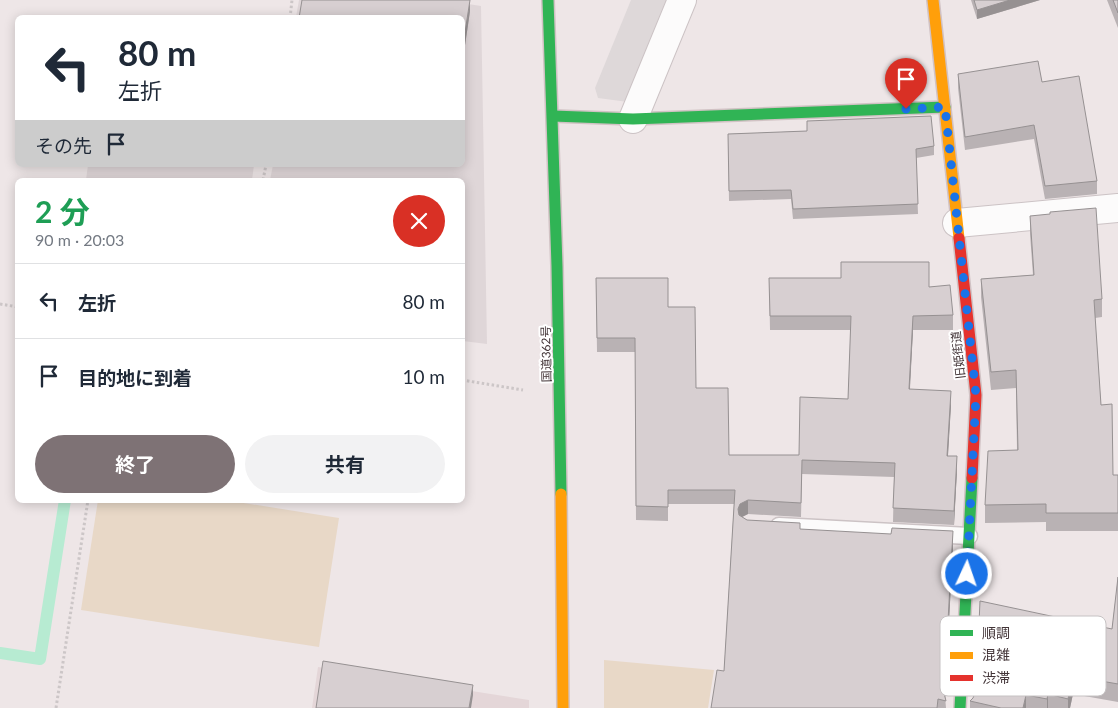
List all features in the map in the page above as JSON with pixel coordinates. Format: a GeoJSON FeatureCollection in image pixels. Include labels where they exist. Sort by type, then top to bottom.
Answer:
{"type":"FeatureCollection","features":[{"type":"Feature","properties":{"kind":"main road","name":"国道362号"},"geometry":{"type":"LineString","coordinates":[[548,0],[560,396],[563,708]]}},
{"type":"Feature","properties":{"kind":"main road","name":"旧姫街道"},"geometry":{"type":"LineString","coordinates":[[933,0],[976,395],[965,616]]}},
{"type":"Feature","properties":{"kind":"main road"},"geometry":{"type":"LineString","coordinates":[[553,116],[633,119],[945,107]]}},
{"type":"Feature","properties":{"kind":"street"},"geometry":{"type":"LineString","coordinates":[[633,119],[682,0]]}},
{"type":"Feature","properties":{"kind":"street"},"geometry":{"type":"LineString","coordinates":[[957,223],[1118,208]]}},
{"type":"Feature","properties":{"kind":"lane"},"geometry":{"type":"LineString","coordinates":[[768,525],[969,536]]}},
{"type":"Feature","properties":{"kind":"path"},"geometry":{"type":"LineString","coordinates":[[290,15],[292,0]]}},
{"type":"Feature","properties":{"kind":"path"},"geometry":{"type":"LineString","coordinates":[[0,304],[15,306]]}},
{"type":"Feature","properties":{"kind":"path"},"geometry":{"type":"LineString","coordinates":[[465,380],[560,396]]}},
{"type":"Feature","properties":{"kind":"path"},"geometry":{"type":"LineString","coordinates":[[56,708],[88,503]]}},
{"type":"Feature","properties":{"kind":"shaded area"},"geometry":{"type":"Polygon","coordinates":[[[299,0],[442,0],[481,6],[487,344],[465,341],[465,178],[270,178],[273,167],[465,167],[465,15],[296,15],[299,0]]]}},
{"type":"Feature","properties":{"kind":"shaded area"},"geometry":{"type":"Polygon","coordinates":[[[631,0],[671,0],[628,102],[598,98],[595,88],[631,0]]]}},
{"type":"Feature","properties":{"kind":"shaded area"},"geometry":{"type":"Polygon","coordinates":[[[88,167],[254,167],[252,178],[86,178],[88,167]]]}},
{"type":"Feature","properties":{"kind":"shaded area"},"geometry":{"type":"Polygon","coordinates":[[[98,503],[244,503],[339,518],[319,647],[81,610],[98,503]]]}},
{"type":"Feature","properties":{"kind":"shaded area"},"geometry":{"type":"Polygon","coordinates":[[[604,660],[714,670],[708,708],[604,708],[604,660]]]}},
{"type":"Feature","properties":{"kind":"shaded area"},"geometry":{"type":"Polygon","coordinates":[[[318,667],[529,700],[529,708],[312,708],[318,667]]]}},
{"type":"Feature","properties":{"kind":"building"},"geometry":{"type":"Polygon","coordinates":[[[302,0],[470,0],[465,32],[465,15],[300,15],[302,0]]]}},
{"type":"Feature","properties":{"kind":"building"},"geometry":{"type":"Polygon","coordinates":[[[974,0],[1010,0],[977,10],[974,0]]]}},
{"type":"Feature","properties":{"kind":"building"},"geometry":{"type":"Polygon","coordinates":[[[1113,0],[1118,0],[1118,13],[1113,0]]]}},
{"type":"Feature","properties":{"kind":"building"},"geometry":{"type":"Polygon","coordinates":[[[1038,61],[1042,82],[1079,76],[1097,181],[1045,186],[1034,125],[965,137],[958,74],[1038,61]]]}},
{"type":"Feature","properties":{"kind":"building"},"geometry":{"type":"Polygon","coordinates":[[[931,116],[934,146],[916,149],[918,204],[793,209],[791,190],[729,191],[728,134],[807,131],[807,121],[931,116]]]}},
{"type":"Feature","properties":{"kind":"building"},"geometry":{"type":"Polygon","coordinates":[[[1096,208],[1102,299],[1094,300],[1101,405],[1112,404],[1113,475],[1118,475],[1118,513],[1046,513],[1046,504],[985,505],[988,451],[1018,450],[1016,370],[991,372],[981,279],[1034,275],[1030,216],[1050,214],[1050,212],[1096,208]]]}},
{"type":"Feature","properties":{"kind":"building"},"geometry":{"type":"Polygon","coordinates":[[[841,262],[929,262],[929,287],[950,285],[953,315],[913,316],[909,389],[951,391],[947,456],[957,456],[954,511],[893,508],[895,463],[802,460],[801,503],[748,500],[740,504],[738,509],[739,515],[747,520],[800,523],[800,529],[891,534],[892,528],[953,531],[948,616],[940,616],[940,696],[945,696],[946,701],[938,699],[937,708],[711,708],[717,670],[724,671],[735,490],[668,490],[668,507],[636,506],[635,338],[597,338],[596,278],[668,278],[668,307],[695,307],[696,388],[728,388],[729,455],[799,455],[800,397],[848,399],[851,316],[770,316],[769,278],[841,278],[841,262]]]}},
{"type":"Feature","properties":{"kind":"building"},"geometry":{"type":"Polygon","coordinates":[[[1118,577],[1118,684],[1106,682],[1106,628],[1112,629],[1118,577]]]}},
{"type":"Feature","properties":{"kind":"building"},"geometry":{"type":"Polygon","coordinates":[[[980,601],[1051,616],[979,616],[980,601]]]}},
{"type":"Feature","properties":{"kind":"building"},"geometry":{"type":"Polygon","coordinates":[[[323,661],[473,685],[469,708],[316,708],[323,661]]]}},
{"type":"Feature","properties":{"kind":"building"},"geometry":{"type":"Polygon","coordinates":[[[974,696],[1026,696],[1023,708],[1001,708],[970,701],[974,696]]]}},
{"type":"Feature","properties":{"kind":"building"},"geometry":{"type":"Polygon","coordinates":[[[1031,696],[1048,696],[1047,699],[1031,696]]]}},
{"type":"Feature","properties":{"kind":"building"},"geometry":{"type":"Polygon","coordinates":[[[1056,696],[1069,696],[1068,699],[1056,696]]]}},
{"type":"Feature","properties":{"kind":"waterway"},"geometry":{"type":"LineString","coordinates":[[0,653],[40,659],[65,503]]}},
{"type":"Feature","properties":{"kind":"traffic: fast"},"geometry":{"type":"LineString","coordinates":[[548,0],[557,266],[561,494]]}},
{"type":"Feature","properties":{"kind":"traffic: fast"},"geometry":{"type":"LineString","coordinates":[[553,116],[633,119],[945,107]]}},
{"type":"Feature","properties":{"kind":"traffic: fast"},"geometry":{"type":"LineString","coordinates":[[965,616],[972,478]]}},
{"type":"Feature","properties":{"kind":"traffic: fast"},"geometry":{"type":"LineString","coordinates":[[960,708],[961,696]]}},
{"type":"Feature","properties":{"kind":"traffic: slow"},"geometry":{"type":"LineString","coordinates":[[933,0],[959,238]]}},
{"type":"Feature","properties":{"kind":"traffic: slow"},"geometry":{"type":"LineString","coordinates":[[561,494],[563,708]]}},
{"type":"Feature","properties":{"kind":"traffic: jam"},"geometry":{"type":"LineString","coordinates":[[959,238],[976,395],[972,478]]}},
{"type":"Feature","properties":{"kind":"route"},"geometry":{"type":"LineString","coordinates":[[906,109],[945,107],[976,395],[967,574]]}}]}
